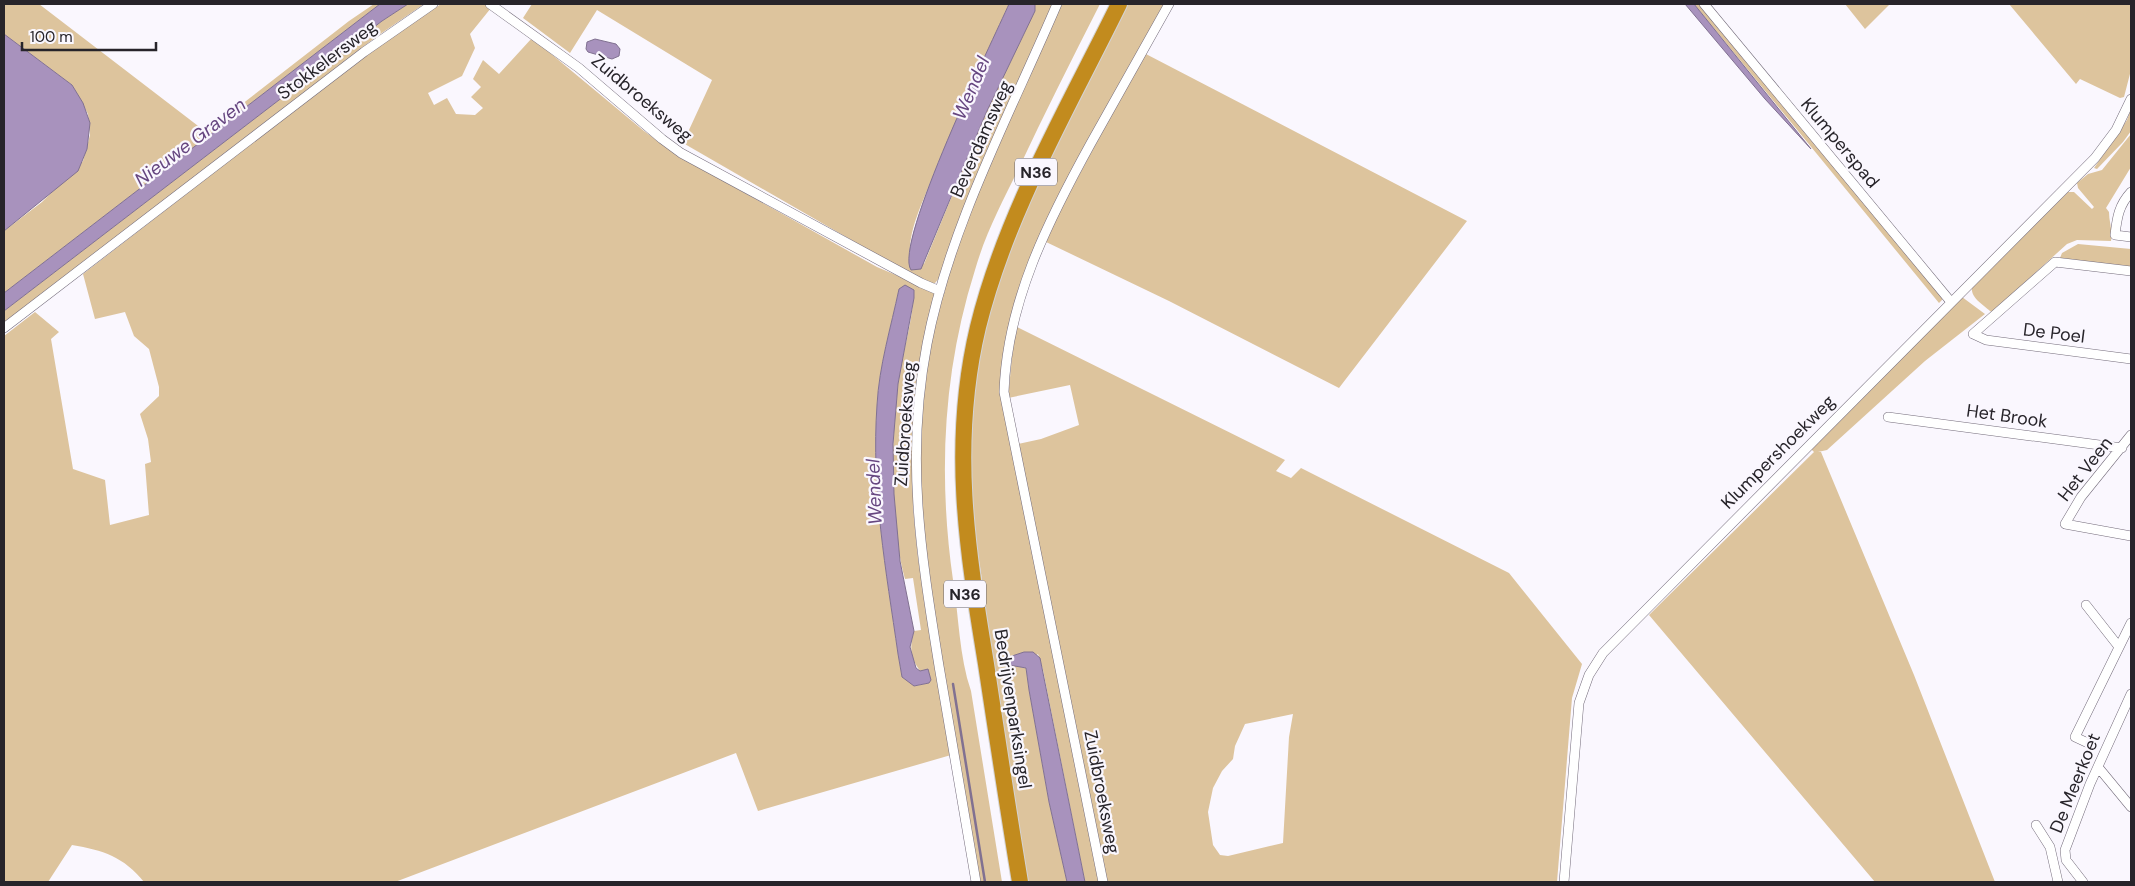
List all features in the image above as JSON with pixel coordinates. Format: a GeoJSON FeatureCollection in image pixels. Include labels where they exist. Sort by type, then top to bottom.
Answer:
{"type":"FeatureCollection","features":[{"type":"Feature","properties":{"kind":"highway","name":"Bedrijvenparksingel"},"geometry":{"type":"LineString","coordinates":[[1010,882],[956,534],[953,458],[956,406],[971,318],[998,236],[1019,187],[1109,4]]}},
{"type":"Feature","properties":{"kind":"highway","name":"Bedrijvenparksingel"},"geometry":{"type":"LineString","coordinates":[[1020,882],[969,561],[963,497],[964,417],[974,348],[995,269],[1037,170],[1119,4]]}},
{"type":"Feature","properties":{"kind":"street","name":"Stokkelersweg"},"geometry":{"type":"LineString","coordinates":[[4,328],[364,52],[433,4]]}},
{"type":"Feature","properties":{"kind":"street","name":"Zuidbroeksweg"},"geometry":{"type":"LineString","coordinates":[[490,4],[579,68],[681,154],[940,291],[927,344],[918,401],[915,460],[917,505],[922,564],[976,882]]}},
{"type":"Feature","properties":{"kind":"street","name":"Beverdamsweg"},"geometry":{"type":"LineString","coordinates":[[940,291],[968,209],[1058,4]]}},
{"type":"Feature","properties":{"kind":"street","name":"Zuidbroeksweg"},"geometry":{"type":"LineString","coordinates":[[1103,882],[1004,392],[1004,368],[1026,278],[1041,240],[1061,199],[1169,4]]}},
{"type":"Feature","properties":{"kind":"street","name":"Klumperspad"},"geometry":{"type":"LineString","coordinates":[[1704,4],[1951,302]]}},
{"type":"Feature","properties":{"kind":"street","name":"Klumpershoekweg"},"geometry":{"type":"LineString","coordinates":[[1564,882],[1578,713],[1583,690],[1594,665],[1614,640],[2095,158],[2116,130],[2131,99]]}},
{"type":"Feature","properties":{"kind":"street"},"geometry":{"type":"LineString","coordinates":[[2131,192],[2123,201],[2118,214],[2115,235],[2131,237]]}},
{"type":"Feature","properties":{"kind":"street","name":"De Poel"},"geometry":{"type":"LineString","coordinates":[[2131,271],[2055,262],[1973,334],[1986,340],[2131,359]]}},
{"type":"Feature","properties":{"kind":"street","name":"Het Brook"},"geometry":{"type":"LineString","coordinates":[[1888,417],[2122,448]]}},
{"type":"Feature","properties":{"kind":"street","name":"Het Veen"},"geometry":{"type":"LineString","coordinates":[[2131,435],[2081,497],[2065,524],[2131,536]]}},
{"type":"Feature","properties":{"kind":"street"},"geometry":{"type":"LineString","coordinates":[[2086,605],[2119,646]]}},
{"type":"Feature","properties":{"kind":"street"},"geometry":{"type":"LineString","coordinates":[[2090,744],[2075,737],[2130,626]]}},
{"type":"Feature","properties":{"kind":"street","name":"De Meerkoet"},"geometry":{"type":"LineString","coordinates":[[2083,882],[2066,860],[2065,850],[2098,767],[2131,694]]}},
{"type":"Feature","properties":{"kind":"street"},"geometry":{"type":"LineString","coordinates":[[2098,767],[2131,808]]}},
{"type":"Feature","properties":{"kind":"street"},"geometry":{"type":"LineString","coordinates":[[2036,825],[2050,848],[2058,882]]}},
{"type":"Feature","properties":{"kind":"shaded area"},"geometry":{"type":"Polygon","coordinates":[[[4,4],[39,4],[206,132],[349,21],[374,4],[380,4],[4,293],[4,231],[42,202],[83,161],[90,135],[88,114],[72,85],[4,34],[4,4]]]}},
{"type":"Feature","properties":{"kind":"shaded area"},"geometry":{"type":"Polygon","coordinates":[[[408,4],[424,4],[376,37],[4,323],[4,311],[382,21],[408,4]]]}},
{"type":"Feature","properties":{"kind":"shaded area"},"geometry":{"type":"Polygon","coordinates":[[[441,4],[484,4],[491,8],[470,34],[475,48],[462,76],[428,93],[434,105],[447,98],[456,114],[475,115],[483,108],[471,97],[481,87],[473,79],[483,60],[499,74],[532,38],[644,131],[677,155],[877,267],[936,292],[913,458],[913,507],[918,558],[951,755],[758,811],[736,753],[395,882],[144,882],[129,866],[112,856],[94,849],[72,845],[48,882],[4,882],[4,336],[35,312],[59,332],[51,339],[73,469],[105,480],[110,525],[149,515],[145,464],[151,462],[148,439],[140,414],[159,396],[159,387],[149,349],[134,336],[125,312],[95,319],[83,274],[380,44],[441,4]],[[899,289],[886,347],[878,390],[876,468],[884,561],[902,677],[915,686],[929,683],[916,665],[912,654],[911,647],[914,631],[921,630],[913,578],[905,579],[900,556],[896,532],[893,482],[894,432],[898,384],[912,314],[914,290],[899,289]]]}},
{"type":"Feature","properties":{"kind":"shaded area"},"geometry":{"type":"Polygon","coordinates":[[[532,4],[1009,4],[968,93],[917,217],[910,244],[910,253],[924,264],[986,113],[1028,25],[1035,4],[1053,4],[940,277],[935,283],[928,283],[683,143],[712,80],[597,10],[570,53],[523,18],[532,4]]]}},
{"type":"Feature","properties":{"kind":"shaded area"},"geometry":{"type":"Polygon","coordinates":[[[1060,4],[1100,4],[1000,206],[984,244],[964,308],[956,346],[946,424],[945,462],[948,541],[964,664],[971,691],[1002,882],[979,882],[924,564],[918,432],[925,370],[940,299],[957,239],[1060,4]]]}},
{"type":"Feature","properties":{"kind":"shaded area"},"geometry":{"type":"Polygon","coordinates":[[[1127,4],[1166,4],[1034,248],[1001,393],[1100,882],[1085,882],[1043,670],[1038,654],[1021,668],[1026,668],[1049,802],[1067,882],[1026,882],[971,514],[969,457],[975,374],[986,320],[1002,268],[1046,167],[1127,4]]]}},
{"type":"Feature","properties":{"kind":"shaded area"},"geometry":{"type":"Polygon","coordinates":[[[1694,4],[1701,4],[1942,296],[1942,300],[1939,303],[1694,4]]]}},
{"type":"Feature","properties":{"kind":"shaded area"},"geometry":{"type":"Polygon","coordinates":[[[1845,4],[1890,4],[1865,29],[1845,4]]]}},
{"type":"Feature","properties":{"kind":"shaded area"},"geometry":{"type":"Polygon","coordinates":[[[2009,4],[2131,4],[2131,70],[2124,97],[2120,98],[2080,79],[2076,84],[2009,4]]]}},
{"type":"Feature","properties":{"kind":"shaded area"},"geometry":{"type":"Polygon","coordinates":[[[1144,53],[1467,221],[1339,388],[1169,301],[1044,241],[1144,53]]]}},
{"type":"Feature","properties":{"kind":"shaded area"},"geometry":{"type":"Polygon","coordinates":[[[2131,109],[2131,131],[2097,169],[2094,168],[2127,120],[2131,109]]]}},
{"type":"Feature","properties":{"kind":"shaded area"},"geometry":{"type":"Polygon","coordinates":[[[2131,134],[2131,167],[2106,208],[2109,212],[2111,241],[2077,240],[2067,244],[1992,312],[1990,311],[1975,297],[1972,286],[2068,192],[2074,192],[2092,209],[2094,207],[2078,188],[2077,183],[2088,174],[2102,170],[2131,134]]]}},
{"type":"Feature","properties":{"kind":"shaded area"},"geometry":{"type":"Polygon","coordinates":[[[2078,244],[2131,249],[2131,267],[2060,258],[2062,253],[2078,244]]]}},
{"type":"Feature","properties":{"kind":"shaded area"},"geometry":{"type":"Polygon","coordinates":[[[1962,297],[1985,314],[1925,361],[1827,450],[1818,452],[1821,452],[1914,675],[1995,882],[1875,882],[1649,615],[1814,452],[1810,448],[1962,297]]]}},
{"type":"Feature","properties":{"kind":"shaded area"},"geometry":{"type":"Polygon","coordinates":[[[1015,326],[1285,460],[1276,471],[1291,478],[1301,468],[1509,573],[1582,664],[1572,698],[1557,882],[1107,882],[1018,444],[1041,439],[1079,425],[1070,385],[1008,398],[1015,326]],[[1293,714],[1245,724],[1235,746],[1233,759],[1222,771],[1213,788],[1208,812],[1213,845],[1220,855],[1228,856],[1283,843],[1289,737],[1293,714]]]}},
{"type":"Feature","properties":{"kind":"water"},"geometry":{"type":"Polygon","coordinates":[[[380,4],[408,4],[382,21],[4,311],[4,293],[380,4]]]}},
{"type":"Feature","properties":{"kind":"water","name":"Wendel"},"geometry":{"type":"Polygon","coordinates":[[[1009,4],[1035,4],[1035,11],[986,113],[921,269],[911,270],[909,253],[916,223],[930,184],[966,97],[1009,4]]]}},
{"type":"Feature","properties":{"kind":"water"},"geometry":{"type":"Polygon","coordinates":[[[1685,4],[1694,4],[1811,149],[1765,99],[1685,4]]]}},
{"type":"Feature","properties":{"kind":"water"},"geometry":{"type":"Polygon","coordinates":[[[4,34],[72,85],[83,103],[90,123],[87,149],[78,171],[4,231],[4,34]]]}},
{"type":"Feature","properties":{"kind":"water"},"geometry":{"type":"Polygon","coordinates":[[[595,39],[616,44],[620,49],[619,56],[612,59],[588,52],[586,49],[587,42],[595,39]]]}},
{"type":"Feature","properties":{"kind":"water"},"geometry":{"type":"Polygon","coordinates":[[[905,285],[914,290],[914,298],[898,384],[893,444],[894,494],[900,561],[914,631],[910,647],[916,668],[920,671],[928,669],[931,680],[929,683],[914,686],[902,677],[884,561],[876,468],[877,405],[880,376],[899,289],[905,285]]]}},
{"type":"Feature","properties":{"kind":"water"},"geometry":{"type":"Polygon","coordinates":[[[1024,652],[1033,652],[1040,658],[1085,882],[1067,882],[1049,802],[1026,668],[1009,665],[1009,659],[1012,656],[1024,652]]]}},
{"type":"Feature","properties":{"kind":"waterway"},"geometry":{"type":"LineString","coordinates":[[953,684],[985,882]]}},
{"type":"Feature","properties":{"kind":"water label","name":"Nieuwe Graven"},"geometry":{"type":"Point","coordinates":[190,142]}}]}
